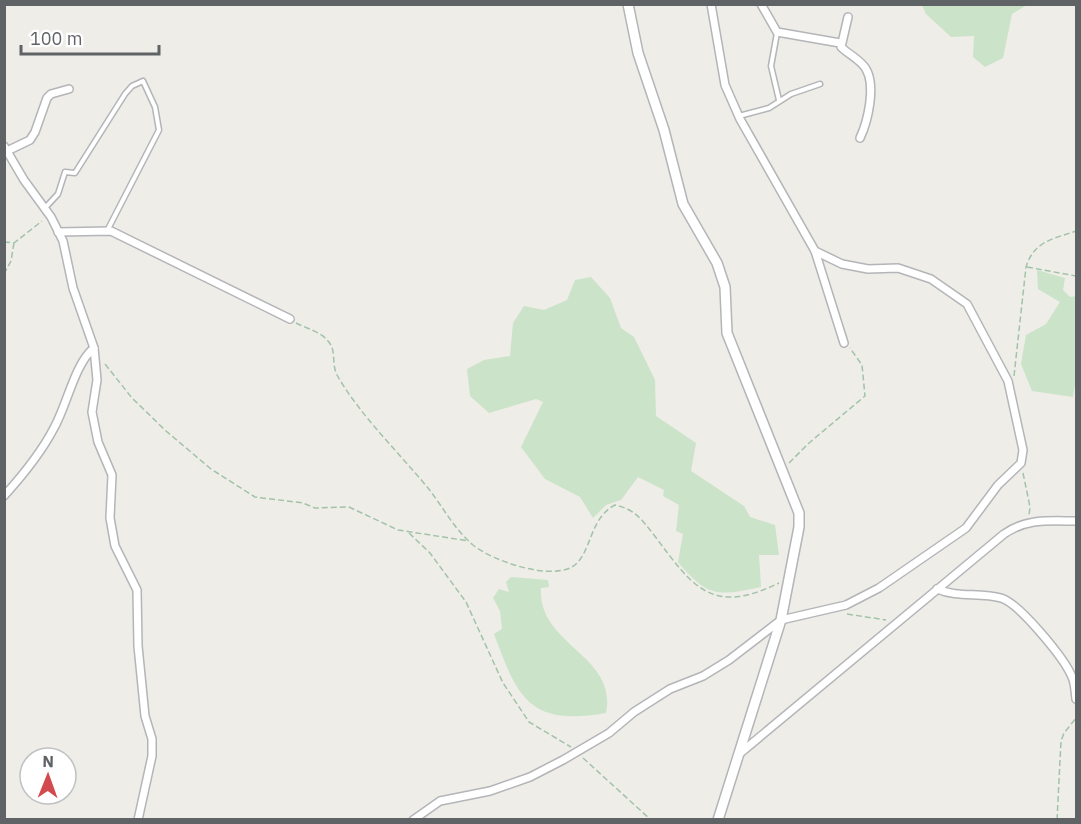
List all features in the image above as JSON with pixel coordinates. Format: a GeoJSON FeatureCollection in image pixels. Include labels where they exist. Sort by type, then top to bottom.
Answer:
{"type":"FeatureCollection","features":[{"type":"Feature","properties":{"kind":"street"},"geometry":{"type":"LineString","coordinates":[[628,4],[638,53],[664,130],[683,204],[717,263],[725,287],[727,333],[799,513],[799,527],[781,620],[718,819]]}},
{"type":"Feature","properties":{"kind":"street"},"geometry":{"type":"LineString","coordinates":[[711,4],[725,85],[738,116],[815,250],[844,343]]}},
{"type":"Feature","properties":{"kind":"street"},"geometry":{"type":"LineString","coordinates":[[761,4],[777,32],[840,43],[849,55],[863,64],[870,78],[869,102],[860,138]]}},
{"type":"Feature","properties":{"kind":"street"},"geometry":{"type":"LineString","coordinates":[[840,43],[848,17]]}},
{"type":"Feature","properties":{"kind":"street"},"geometry":{"type":"LineString","coordinates":[[69,89],[51,94],[47,98],[30,140],[6,148],[24,180],[51,217],[63,241],[73,288],[95,350],[97,380],[92,412],[98,442],[112,475],[110,518],[115,546],[137,590],[138,646],[145,716],[152,739],[152,756],[138,819]]}},
{"type":"Feature","properties":{"kind":"street"},"geometry":{"type":"LineString","coordinates":[[58,232],[107,231],[290,320]]}},
{"type":"Feature","properties":{"kind":"street"},"geometry":{"type":"LineString","coordinates":[[413,819],[440,801],[490,791],[530,777],[609,733],[634,712],[670,689],[703,676],[729,660],[781,620],[846,605],[879,588],[966,528],[998,485],[1021,463],[1023,450],[1008,381],[967,304],[931,279],[898,268],[868,269],[842,264],[815,250]]}},
{"type":"Feature","properties":{"kind":"street"},"geometry":{"type":"LineString","coordinates":[[4,496],[26,472],[54,429],[79,368],[95,350]]}},
{"type":"Feature","properties":{"kind":"street"},"geometry":{"type":"LineString","coordinates":[[738,755],[1018,525],[1035,520],[1077,521]]}},
{"type":"Feature","properties":{"kind":"street"},"geometry":{"type":"LineString","coordinates":[[937,590],[948,594],[1004,598],[1032,623],[1063,660],[1073,678],[1077,699]]}},
{"type":"Feature","properties":{"kind":"lane"},"geometry":{"type":"LineString","coordinates":[[777,32],[771,66],[779,100]]}},
{"type":"Feature","properties":{"kind":"lane"},"geometry":{"type":"LineString","coordinates":[[45,209],[58,194],[65,172],[75,173],[125,94],[143,81],[154,107],[159,130],[107,231]]}},
{"type":"Feature","properties":{"kind":"lane"},"geometry":{"type":"LineString","coordinates":[[738,116],[769,108],[779,100],[820,84]]}},
{"type":"Feature","properties":{"kind":"path"},"geometry":{"type":"LineString","coordinates":[[4,274],[11,261],[15,243],[37,224],[51,217]]}},
{"type":"Feature","properties":{"kind":"path"},"geometry":{"type":"LineString","coordinates":[[1011,395],[1020,346],[1026,267],[1030,253],[1046,241],[1077,231]]}},
{"type":"Feature","properties":{"kind":"path"},"geometry":{"type":"LineString","coordinates":[[4,242],[15,243]]}},
{"type":"Feature","properties":{"kind":"path"},"geometry":{"type":"LineString","coordinates":[[1026,267],[1077,276]]}},
{"type":"Feature","properties":{"kind":"path"},"geometry":{"type":"LineString","coordinates":[[290,320],[327,340],[334,351],[336,374],[381,434],[469,541],[494,558],[535,570],[558,571],[572,567],[580,560],[593,529],[604,511],[615,506],[637,513],[680,571],[692,584],[708,593],[725,598],[745,596],[788,579]]}},
{"type":"Feature","properties":{"kind":"path"},"geometry":{"type":"LineString","coordinates":[[782,471],[809,443],[865,396],[862,365],[856,353],[844,343]]}},
{"type":"Feature","properties":{"kind":"path"},"geometry":{"type":"LineString","coordinates":[[95,350],[132,398],[166,431],[210,469],[255,497],[303,503],[315,508],[348,507],[371,519],[409,533],[469,541]]}},
{"type":"Feature","properties":{"kind":"path"},"geometry":{"type":"LineString","coordinates":[[1018,525],[1029,514],[1030,507],[1021,463]]}},
{"type":"Feature","properties":{"kind":"path"},"geometry":{"type":"LineString","coordinates":[[409,533],[430,554],[466,602],[503,682],[529,722],[576,752],[651,819]]}},
{"type":"Feature","properties":{"kind":"path"},"geometry":{"type":"LineString","coordinates":[[835,608],[850,616],[869,619],[902,619]]}},
{"type":"Feature","properties":{"kind":"path"},"geometry":{"type":"LineString","coordinates":[[1057,819],[1061,741],[1077,718]]}},
{"type":"Feature","properties":{"kind":"green space"},"geometry":{"type":"Polygon","coordinates":[[[922,5],[1027,5],[1012,14],[1003,58],[985,67],[973,57],[974,36],[951,37],[926,14],[922,5]]]}},
{"type":"Feature","properties":{"kind":"green space"},"geometry":{"type":"Polygon","coordinates":[[[1037,270],[1065,278],[1063,290],[1070,297],[1076,296],[1076,378],[1073,397],[1032,391],[1021,364],[1026,335],[1046,324],[1060,302],[1038,289],[1037,270]]]}},
{"type":"Feature","properties":{"kind":"green space"},"geometry":{"type":"Polygon","coordinates":[[[591,277],[610,298],[621,328],[634,337],[655,380],[656,416],[696,443],[691,471],[744,506],[750,517],[775,525],[779,555],[759,555],[761,587],[724,593],[706,588],[688,574],[678,562],[683,534],[676,531],[679,505],[663,496],[664,490],[638,477],[621,500],[606,505],[593,518],[580,497],[545,479],[521,447],[543,402],[536,399],[489,413],[470,396],[467,369],[484,360],[510,356],[513,323],[524,306],[544,310],[567,300],[575,280],[591,277]]]}},
{"type":"Feature","properties":{"kind":"green space"},"geometry":{"type":"Polygon","coordinates":[[[511,577],[548,580],[549,587],[541,588],[543,607],[551,623],[590,663],[600,677],[606,693],[606,713],[580,716],[543,711],[530,703],[520,691],[511,676],[494,634],[502,629],[500,611],[493,598],[499,589],[509,592],[506,582],[511,577]]]}}]}
